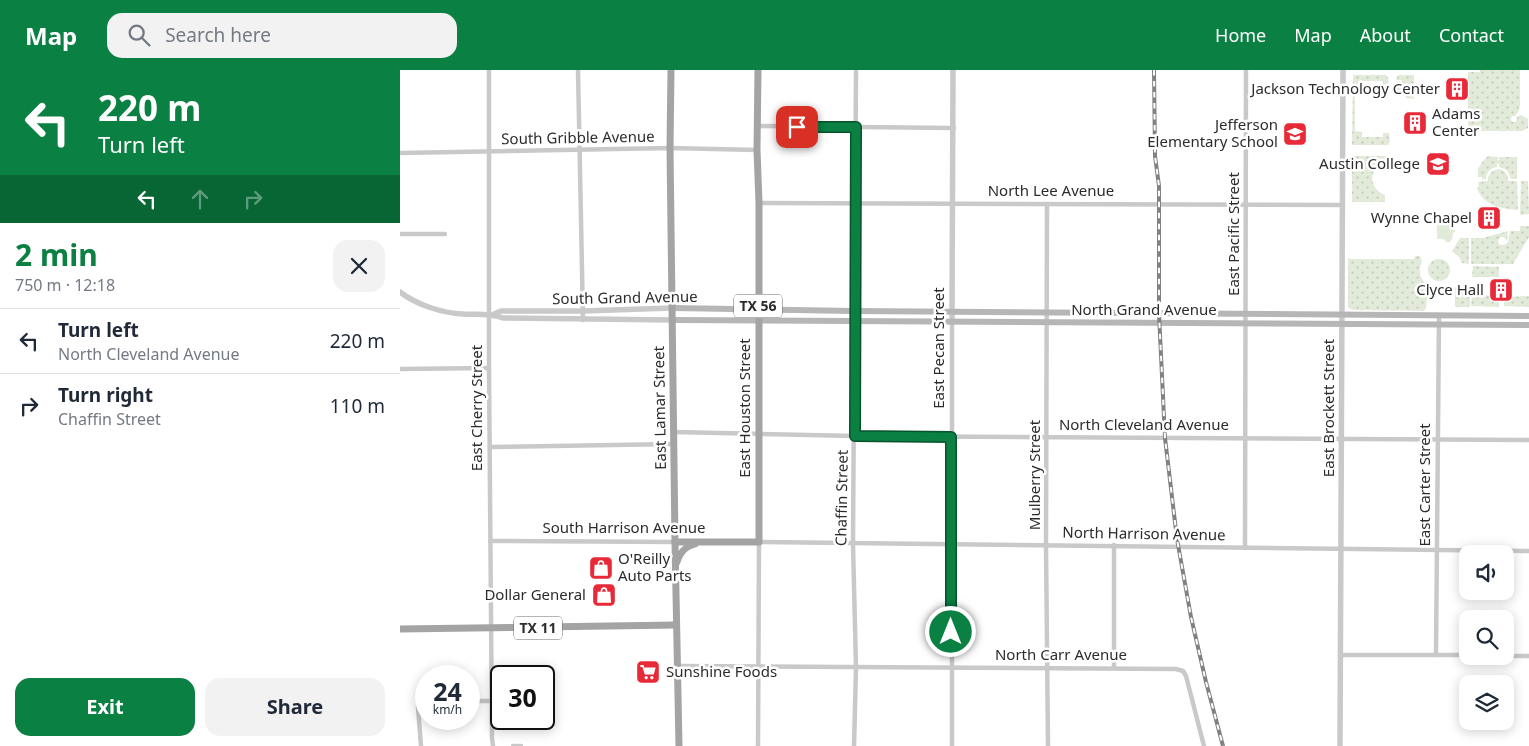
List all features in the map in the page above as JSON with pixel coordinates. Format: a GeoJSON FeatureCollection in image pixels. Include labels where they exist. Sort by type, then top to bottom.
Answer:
{"type":"FeatureCollection","features":[{"type":"Feature","properties":{"kind":"main road","name":"East Lamar Street"},"geometry":{"type":"LineString","coordinates":[[671,70],[672,320],[679,746]]}},
{"type":"Feature","properties":{"kind":"main road","name":"East Houston Street"},"geometry":{"type":"LineString","coordinates":[[758,70],[759,542]]}},
{"type":"Feature","properties":{"kind":"main road","name":"South Grand Avenue"},"geometry":{"type":"LineString","coordinates":[[672,308],[758,310]]}},
{"type":"Feature","properties":{"kind":"main road","name":"North Grand Avenue"},"geometry":{"type":"LineString","coordinates":[[758,310],[1529,316]]}},
{"type":"Feature","properties":{"kind":"main road","name":"South Grand Avenue"},"geometry":{"type":"LineString","coordinates":[[672,320],[758,320]]}},
{"type":"Feature","properties":{"kind":"main road","name":"North Grand Avenue"},"geometry":{"type":"LineString","coordinates":[[758,320],[1529,325]]}},
{"type":"Feature","properties":{"kind":"main road","name":"South Harrison Avenue"},"geometry":{"type":"LineString","coordinates":[[675,542],[759,542]]}},
{"type":"Feature","properties":{"kind":"main road"},"geometry":{"type":"LineString","coordinates":[[675,570],[683,550],[698,542]]}},
{"type":"Feature","properties":{"kind":"main road","name":"TX 11"},"geometry":{"type":"LineString","coordinates":[[400,629],[676,625]]}},
{"type":"Feature","properties":{"kind":"street","name":"East Cherry Street"},"geometry":{"type":"LineString","coordinates":[[489,70],[492,315],[489,368],[491,665]]}},
{"type":"Feature","properties":{"kind":"street"},"geometry":{"type":"LineString","coordinates":[[578,70],[583,320]]}},
{"type":"Feature","properties":{"kind":"street","name":"Chaffin Street"},"geometry":{"type":"LineString","coordinates":[[854,746],[856,668],[853,544],[856,70]]}},
{"type":"Feature","properties":{"kind":"street","name":"East Pecan Street"},"geometry":{"type":"LineString","coordinates":[[952,746],[953,70]]}},
{"type":"Feature","properties":{"kind":"street","name":"East Pacific Street"},"geometry":{"type":"LineString","coordinates":[[1245,548],[1246,70]]}},
{"type":"Feature","properties":{"kind":"street","name":"East Brockett Street"},"geometry":{"type":"LineString","coordinates":[[1340,746],[1343,70]]}},
{"type":"Feature","properties":{"kind":"street"},"geometry":{"type":"LineString","coordinates":[[758,126],[954,128]]}},
{"type":"Feature","properties":{"kind":"street","name":"South Gribble Avenue"},"geometry":{"type":"LineString","coordinates":[[400,153],[670,148],[757,150]]}},
{"type":"Feature","properties":{"kind":"street","name":"North Lee Avenue"},"geometry":{"type":"LineString","coordinates":[[759,203],[1343,205]]}},
{"type":"Feature","properties":{"kind":"street","name":"Mulberry Street"},"geometry":{"type":"LineString","coordinates":[[1047,204],[1048,437],[1046,545],[1048,746]]}},
{"type":"Feature","properties":{"kind":"street"},"geometry":{"type":"LineString","coordinates":[[400,234],[445,234]]}},
{"type":"Feature","properties":{"kind":"street","name":"South Grand Avenue"},"geometry":{"type":"LineString","coordinates":[[400,292],[420,304],[460,314],[492,315],[503,318],[672,320]]}},
{"type":"Feature","properties":{"kind":"street","name":"South Grand Avenue"},"geometry":{"type":"LineString","coordinates":[[492,315],[501,311],[672,308]]}},
{"type":"Feature","properties":{"kind":"street"},"geometry":{"type":"LineString","coordinates":[[652,309],[652,320]]}},
{"type":"Feature","properties":{"kind":"street","name":"East Carter Street"},"geometry":{"type":"LineString","coordinates":[[1436,655],[1439,316]]}},
{"type":"Feature","properties":{"kind":"street"},"geometry":{"type":"LineString","coordinates":[[400,369],[489,368]]}},
{"type":"Feature","properties":{"kind":"street","name":"North Cleveland Avenue"},"geometry":{"type":"LineString","coordinates":[[674,432],[951,437],[1529,440]]}},
{"type":"Feature","properties":{"kind":"street"},"geometry":{"type":"LineString","coordinates":[[490,448],[674,444]]}},
{"type":"Feature","properties":{"kind":"street","name":"South Harrison Avenue"},"geometry":{"type":"LineString","coordinates":[[490,541],[675,542]]}},
{"type":"Feature","properties":{"kind":"street","name":"North Harrison Avenue"},"geometry":{"type":"LineString","coordinates":[[759,542],[1529,551]]}},
{"type":"Feature","properties":{"kind":"street","name":"East Houston Street"},"geometry":{"type":"LineString","coordinates":[[758,746],[759,542]]}},
{"type":"Feature","properties":{"kind":"street"},"geometry":{"type":"LineString","coordinates":[[1114,545],[1114,668]]}},
{"type":"Feature","properties":{"kind":"street"},"geometry":{"type":"LineString","coordinates":[[1340,655],[1459,655]]}},
{"type":"Feature","properties":{"kind":"street"},"geometry":{"type":"LineString","coordinates":[[1514,656],[1529,656]]}},
{"type":"Feature","properties":{"kind":"street","name":"North Carr Avenue"},"geometry":{"type":"LineString","coordinates":[[677,666],[1176,668],[1183,671],[1186,676],[1204,746]]}},
{"type":"Feature","properties":{"kind":"street"},"geometry":{"type":"LineString","coordinates":[[420,730],[421,746]]}},
{"type":"Feature","properties":{"kind":"street","name":"East Cherry Street"},"geometry":{"type":"LineString","coordinates":[[492,730],[493,746]]}},
{"type":"Feature","properties":{"kind":"street"},"geometry":{"type":"LineString","coordinates":[[513,746],[521,746]]}},
{"type":"Feature","properties":{"kind":"green space"},"geometry":{"type":"Polygon","coordinates":[[[1480,70],[1520,70],[1519,111],[1511,119],[1512,122],[1516,122],[1517,117],[1521,115],[1528,119],[1528,128],[1522,131],[1468,131],[1468,72],[1480,72],[1480,70]]]}},
{"type":"Feature","properties":{"kind":"green space"},"geometry":{"type":"Polygon","coordinates":[[[1353,75],[1386,75],[1388,78],[1389,84],[1387,86],[1383,86],[1383,81],[1362,81],[1361,87],[1355,88],[1355,131],[1362,132],[1362,137],[1383,137],[1383,133],[1389,133],[1390,142],[1388,145],[1352,145],[1353,75]]]}},
{"type":"Feature","properties":{"kind":"green space"},"geometry":{"type":"Polygon","coordinates":[[[1398,75],[1414,75],[1414,99],[1399,94],[1396,87],[1402,87],[1402,80],[1396,80],[1398,75]]]}},
{"type":"Feature","properties":{"kind":"green space"},"geometry":{"type":"Polygon","coordinates":[[[1352,156],[1387,156],[1400,162],[1383,164],[1373,172],[1372,181],[1374,186],[1380,193],[1385,195],[1385,202],[1352,202],[1352,156]]]}},
{"type":"Feature","properties":{"kind":"green space"},"geometry":{"type":"Polygon","coordinates":[[[1488,156],[1497,157],[1498,160],[1499,157],[1517,157],[1517,179],[1511,179],[1507,170],[1499,167],[1499,164],[1489,171],[1486,179],[1478,177],[1478,169],[1488,156]]]}},
{"type":"Feature","properties":{"kind":"green space"},"geometry":{"type":"Polygon","coordinates":[[[1498,169],[1506,173],[1508,181],[1517,181],[1518,210],[1493,205],[1483,198],[1477,188],[1479,187],[1478,182],[1488,181],[1490,173],[1498,169]]]}},
{"type":"Feature","properties":{"kind":"green space"},"geometry":{"type":"Polygon","coordinates":[[[1521,181],[1528,181],[1529,214],[1520,215],[1521,181]]]}},
{"type":"Feature","properties":{"kind":"green space"},"geometry":{"type":"Polygon","coordinates":[[[1441,215],[1444,217],[1445,222],[1448,222],[1448,219],[1456,221],[1457,225],[1453,227],[1455,232],[1450,242],[1437,239],[1437,218],[1441,215]]]}},
{"type":"Feature","properties":{"kind":"green space"},"geometry":{"type":"Polygon","coordinates":[[[1520,226],[1529,226],[1529,237],[1513,264],[1471,264],[1471,238],[1483,238],[1508,231],[1507,241],[1504,237],[1498,240],[1499,245],[1504,245],[1508,242],[1510,231],[1520,231],[1520,226]]]}},
{"type":"Feature","properties":{"kind":"green space"},"geometry":{"type":"Polygon","coordinates":[[[1460,238],[1469,238],[1469,264],[1462,263],[1459,257],[1452,251],[1460,238]]]}},
{"type":"Feature","properties":{"kind":"green space"},"geometry":{"type":"Polygon","coordinates":[[[1415,256],[1420,256],[1421,258],[1420,274],[1428,287],[1426,309],[1423,311],[1352,310],[1348,307],[1349,258],[1414,259],[1415,256]]]}},
{"type":"Feature","properties":{"kind":"green space"},"geometry":{"type":"Polygon","coordinates":[[[1439,259],[1447,262],[1450,270],[1447,278],[1439,281],[1431,278],[1428,270],[1431,262],[1439,259]]]}},
{"type":"Feature","properties":{"kind":"green space"},"geometry":{"type":"Polygon","coordinates":[[[1473,266],[1499,267],[1499,277],[1472,277],[1473,266]]]}},
{"type":"Feature","properties":{"kind":"green space"},"geometry":{"type":"Polygon","coordinates":[[[1457,285],[1463,290],[1470,290],[1470,307],[1455,307],[1455,288],[1457,285]]]}},
{"type":"Feature","properties":{"kind":"green space"},"geometry":{"type":"Polygon","coordinates":[[[1472,291],[1474,291],[1475,295],[1499,296],[1499,307],[1471,306],[1472,291]]]}},
{"type":"Feature","properties":{"kind":"green space"},"geometry":{"type":"Polygon","coordinates":[[[1529,296],[1529,307],[1504,306],[1504,297],[1529,296]]]}},
{"type":"Feature","properties":{"kind":"railway"},"geometry":{"type":"LineString","coordinates":[[1154,70],[1155,156],[1159,186],[1159,314],[1165,438],[1177,539],[1191,617],[1223,746]]}},
{"type":"Feature","properties":{"kind":"place","name":"Jackson Technology Center"},"geometry":{"type":"Point","coordinates":[1457,89]}},
{"type":"Feature","properties":{"kind":"place","name":"Adams Center"},"geometry":{"type":"Point","coordinates":[1415,123]}},
{"type":"Feature","properties":{"kind":"place","name":"Jefferson Elementary School"},"geometry":{"type":"Point","coordinates":[1295,134]}},
{"type":"Feature","properties":{"kind":"place","name":"Austin College"},"geometry":{"type":"Point","coordinates":[1438,164]}},
{"type":"Feature","properties":{"kind":"place","name":"Wynne Chapel"},"geometry":{"type":"Point","coordinates":[1489,218]}},
{"type":"Feature","properties":{"kind":"place","name":"Clyce Hall"},"geometry":{"type":"Point","coordinates":[1501,290]}},
{"type":"Feature","properties":{"kind":"place","name":"O'Reilly Auto Parts"},"geometry":{"type":"Point","coordinates":[601,568]}},
{"type":"Feature","properties":{"kind":"place","name":"Dollar General"},"geometry":{"type":"Point","coordinates":[604,595]}},
{"type":"Feature","properties":{"kind":"place","name":"Sunshine Foods"},"geometry":{"type":"Point","coordinates":[648,672]}},
{"type":"Feature","properties":{"kind":"route"},"geometry":{"type":"LineString","coordinates":[[797,127],[856,127],[855,436],[951,437],[951,632]]}}]}
